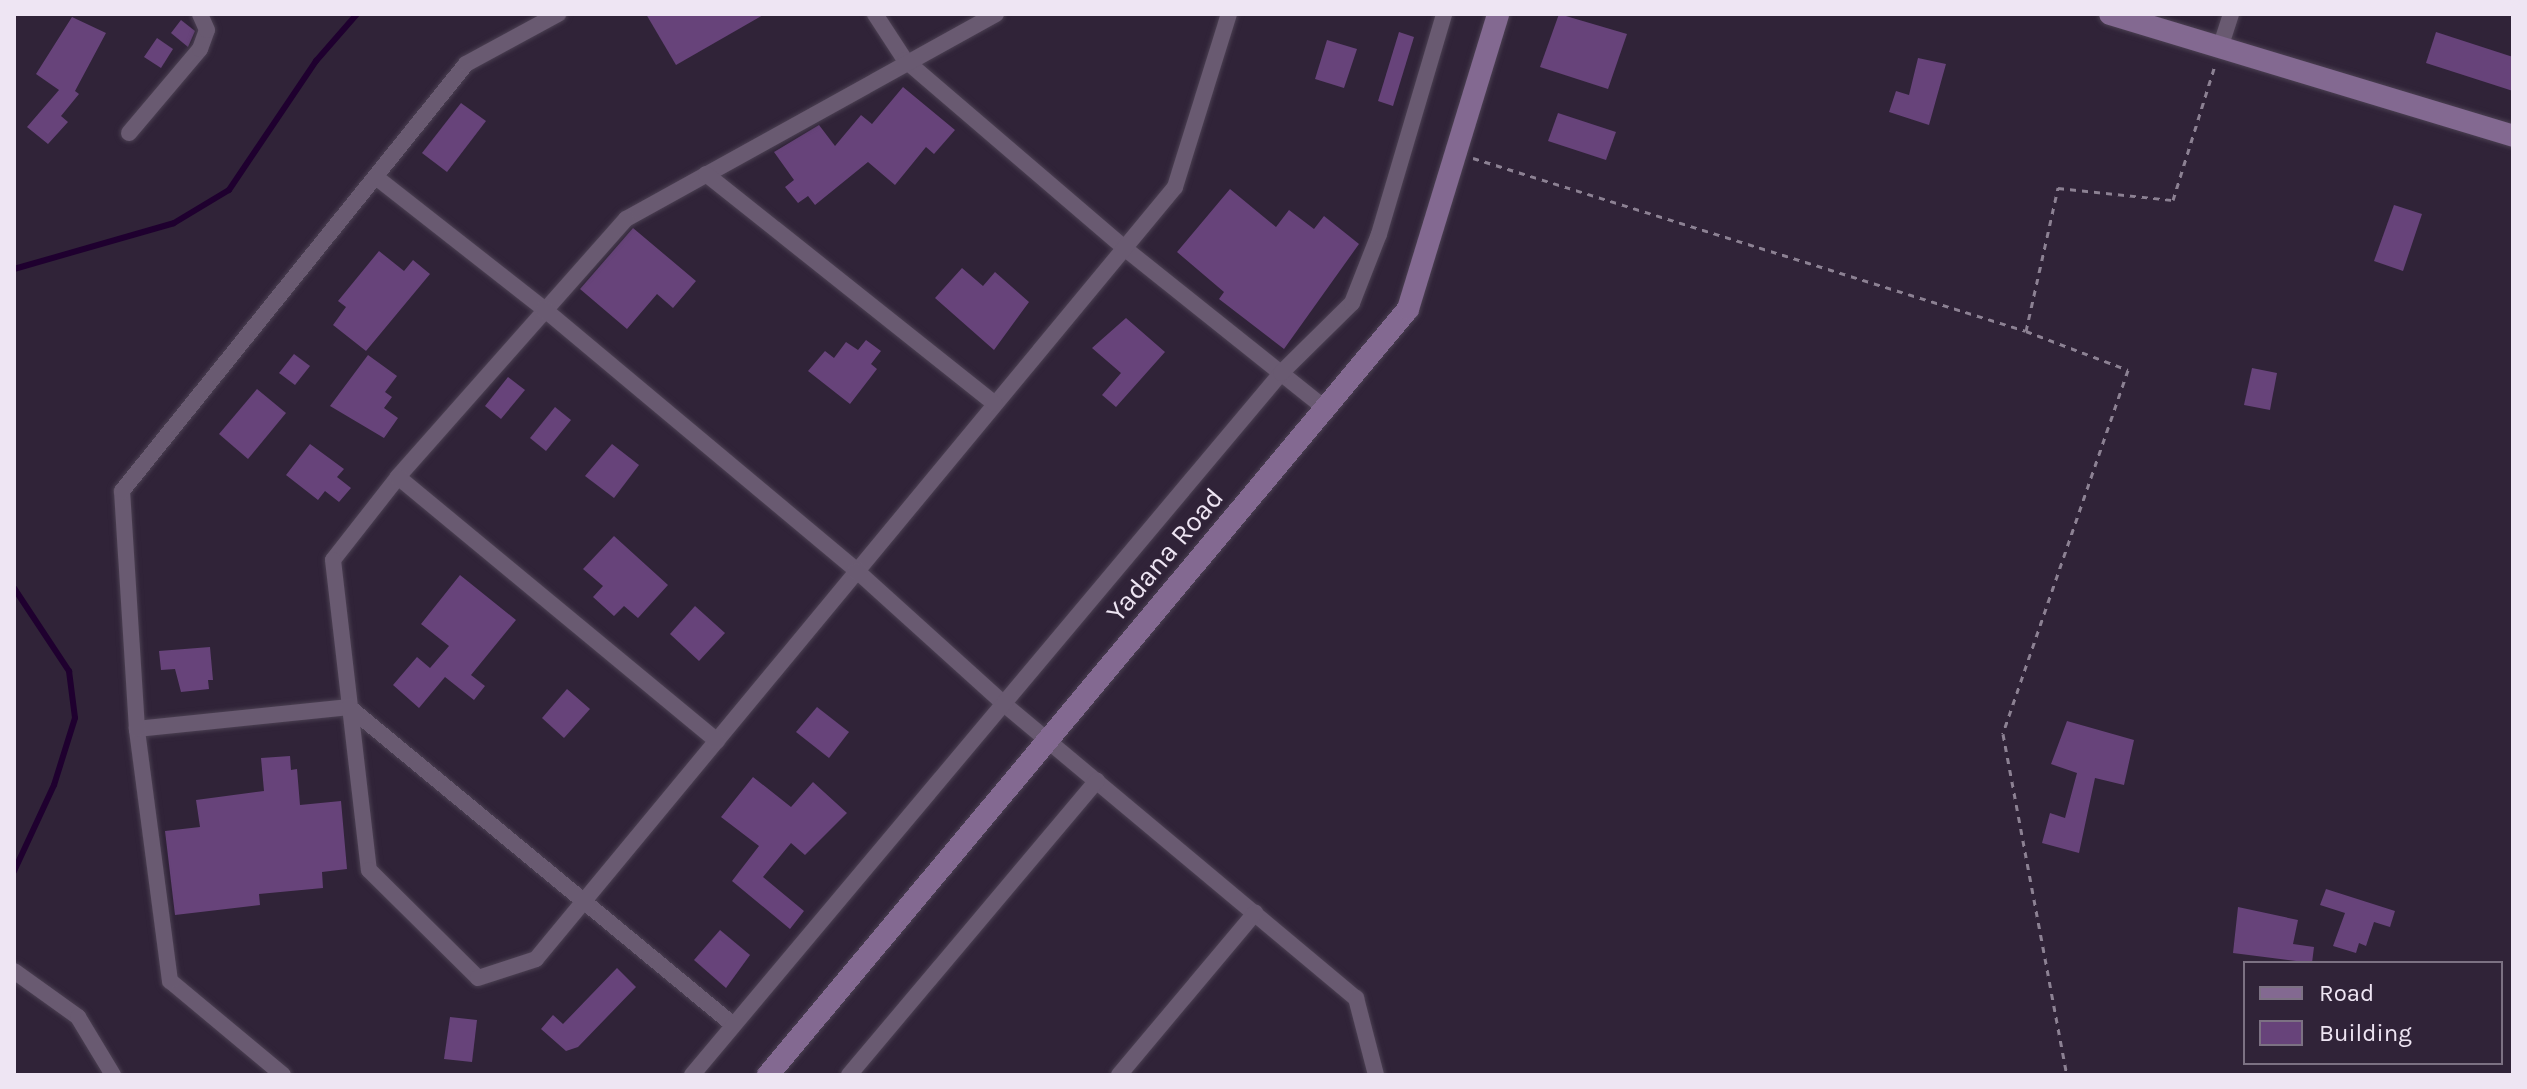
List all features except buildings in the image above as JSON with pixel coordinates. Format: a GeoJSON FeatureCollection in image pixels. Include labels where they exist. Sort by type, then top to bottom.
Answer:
{"type":"FeatureCollection","features":[{"type":"Feature","properties":{"kind":"main road","name":"Yadana Road"},"geometry":{"type":"LineString","coordinates":[[768,1075],[1408,309],[1498,14]]}},
{"type":"Feature","properties":{"kind":"main road"},"geometry":{"type":"LineString","coordinates":[[2110,14],[2513,136]]}},
{"type":"Feature","properties":{"kind":"street"},"geometry":{"type":"LineString","coordinates":[[129,133],[200,49],[207,30],[200,14]]}},
{"type":"Feature","properties":{"kind":"street"},"geometry":{"type":"LineString","coordinates":[[283,1075],[170,981],[137,729],[122,491],[466,64],[558,14]]}},
{"type":"Feature","properties":{"kind":"street"},"geometry":{"type":"LineString","coordinates":[[875,14],[905,60],[1123,247],[1325,408]]}},
{"type":"Feature","properties":{"kind":"street"},"geometry":{"type":"LineString","coordinates":[[996,14],[905,60],[626,219],[398,477],[333,560],[369,870],[478,978],[536,959],[1175,187],[1229,14]]}},
{"type":"Feature","properties":{"kind":"street"},"geometry":{"type":"LineString","coordinates":[[692,1075],[1281,373],[1352,303],[1379,234],[1444,14]]}},
{"type":"Feature","properties":{"kind":"street"},"geometry":{"type":"LineString","coordinates":[[2220,48],[2231,14]]}},
{"type":"Feature","properties":{"kind":"street"},"geometry":{"type":"LineString","coordinates":[[706,174],[995,404]]}},
{"type":"Feature","properties":{"kind":"street"},"geometry":{"type":"LineString","coordinates":[[377,178],[544,309],[857,571],[1004,704],[1356,998],[1376,1075]]}},
{"type":"Feature","properties":{"kind":"street"},"geometry":{"type":"LineString","coordinates":[[398,477],[717,741]]}},
{"type":"Feature","properties":{"kind":"street"},"geometry":{"type":"LineString","coordinates":[[137,729],[349,707],[586,899],[734,1025]]}},
{"type":"Feature","properties":{"kind":"street"},"geometry":{"type":"LineString","coordinates":[[849,1075],[1097,780]]}},
{"type":"Feature","properties":{"kind":"street"},"geometry":{"type":"LineString","coordinates":[[1119,1075],[1255,913]]}},
{"type":"Feature","properties":{"kind":"street"},"geometry":{"type":"LineString","coordinates":[[14,971],[78,1017],[113,1075]]}},
{"type":"Feature","properties":{"kind":"path"},"geometry":{"type":"LineString","coordinates":[[2026,331],[2058,188],[2173,200],[2220,48]]}},
{"type":"Feature","properties":{"kind":"path"},"geometry":{"type":"LineString","coordinates":[[1455,153],[2026,331],[2128,370],[2003,734],[2067,1075]]}},
{"type":"Feature","properties":{"kind":"waterway"},"geometry":{"type":"LineString","coordinates":[[14,269],[174,223],[229,190],[316,61],[357,14]]}},
{"type":"Feature","properties":{"kind":"waterway"},"geometry":{"type":"LineString","coordinates":[[14,588],[69,671],[75,718],[54,785],[14,871]]}}]}
